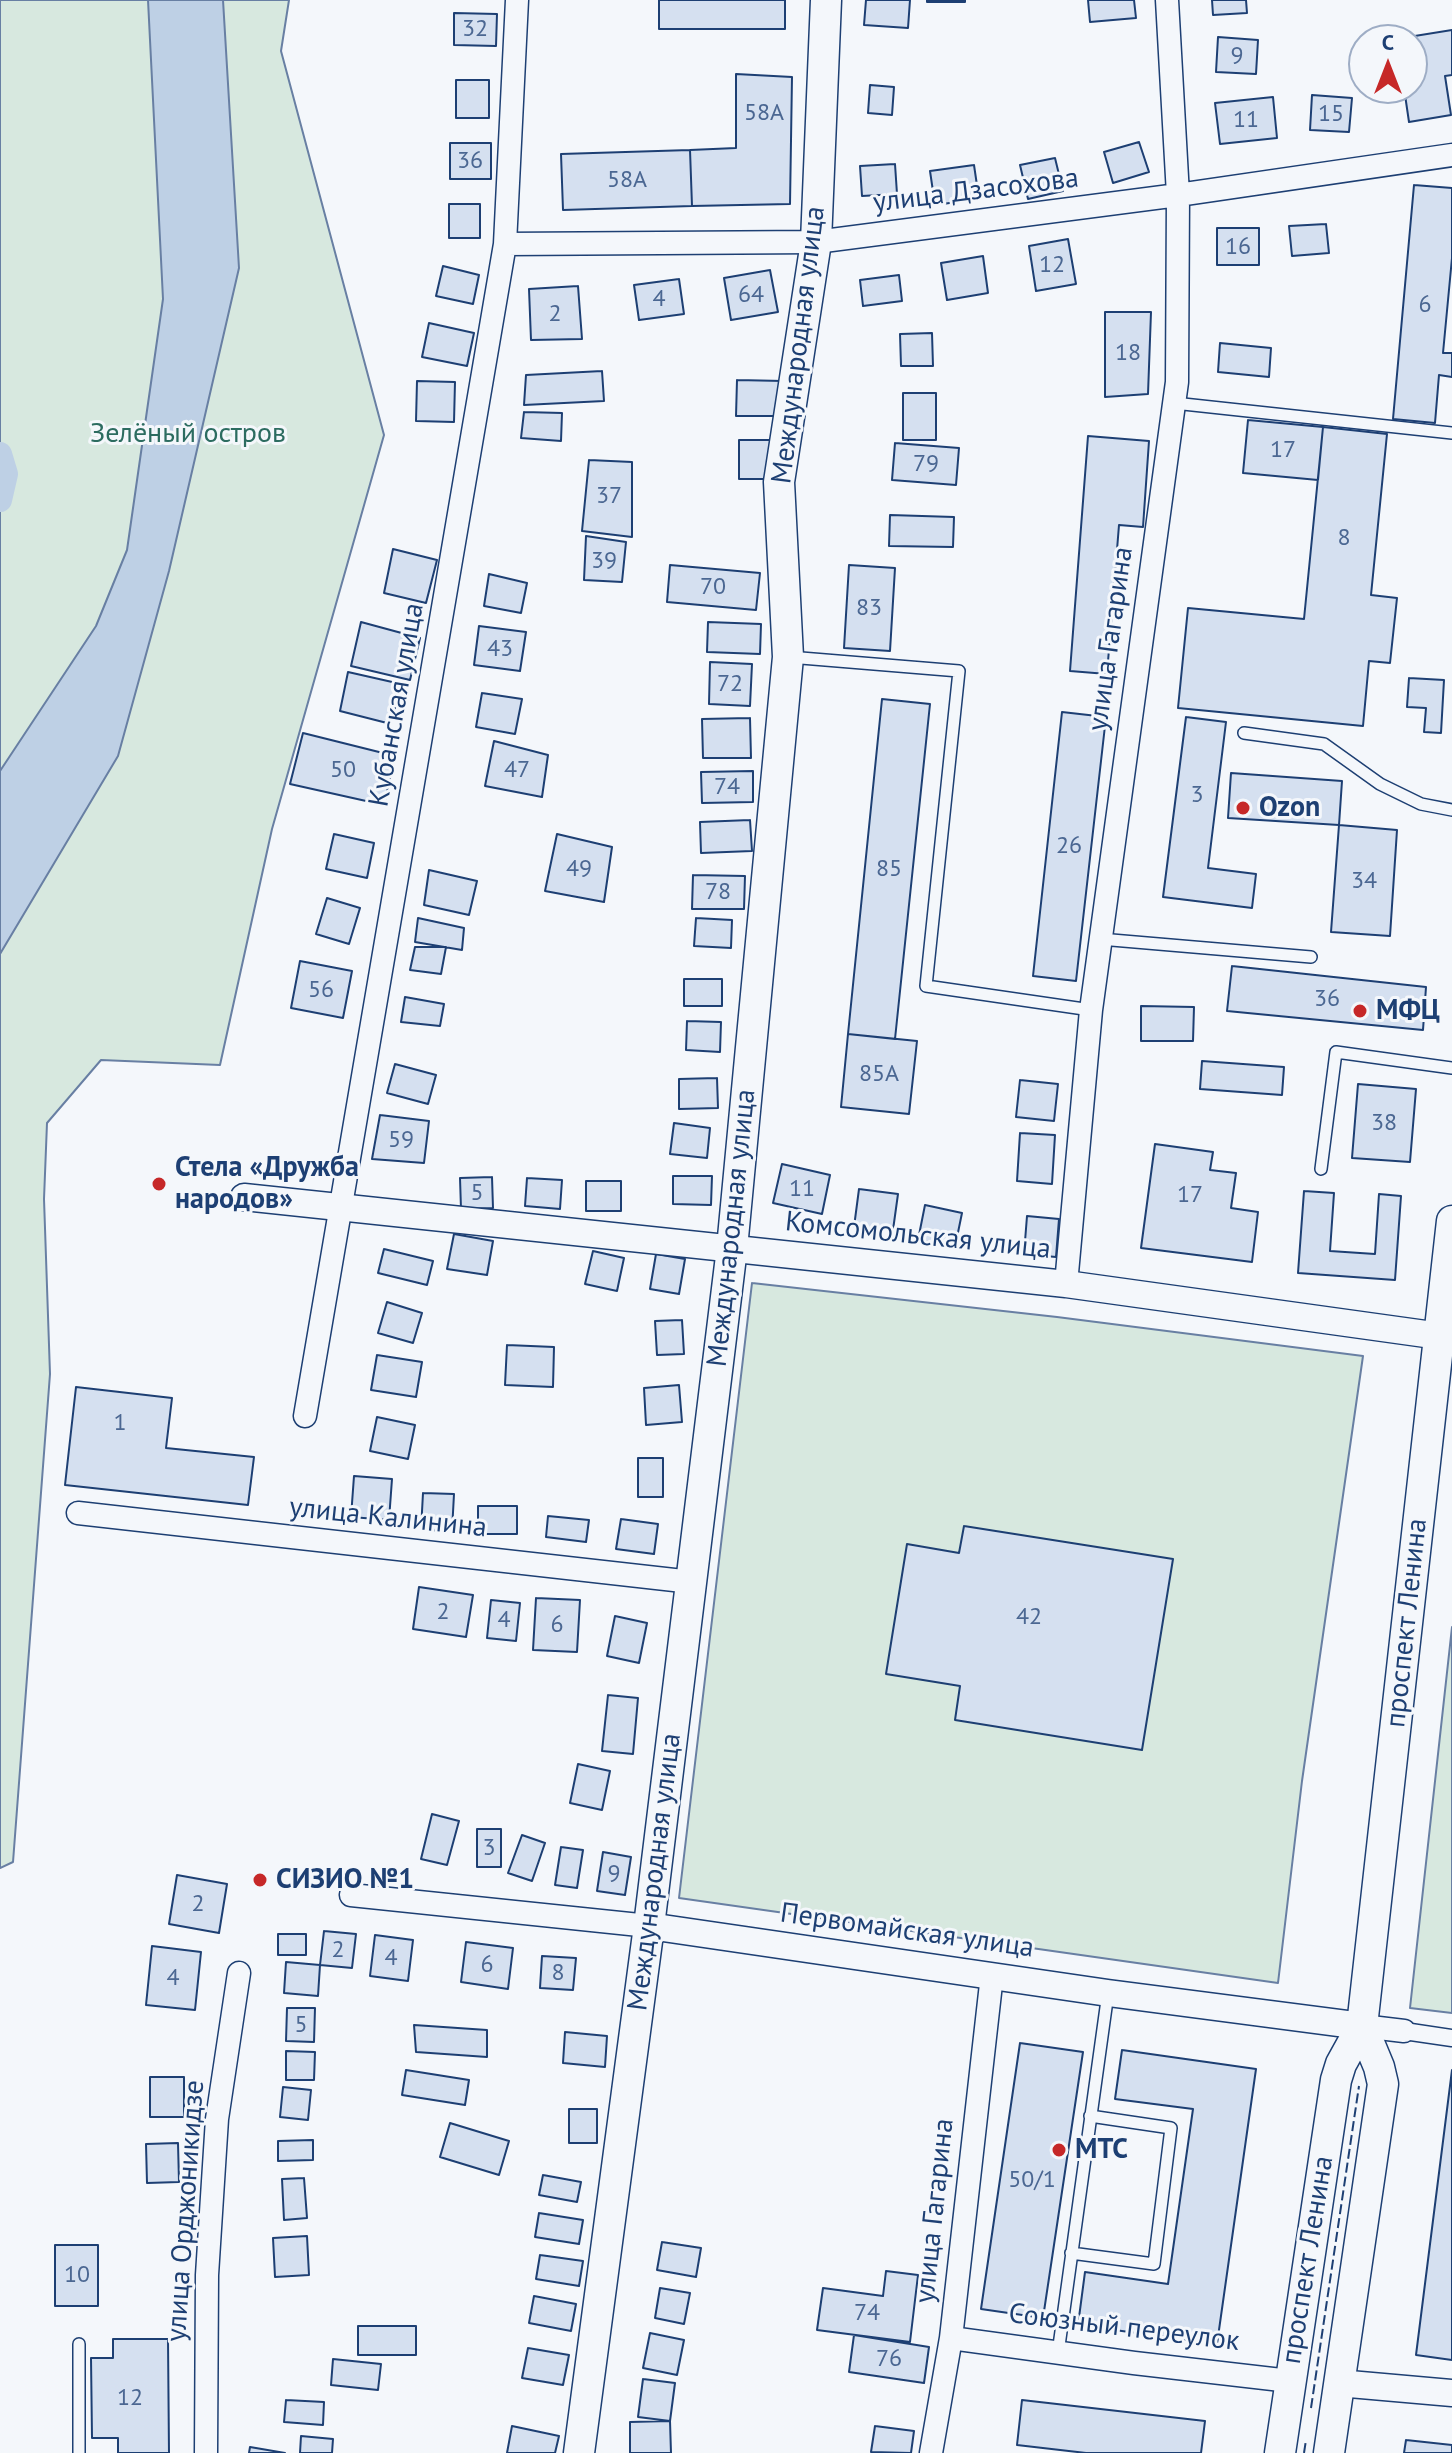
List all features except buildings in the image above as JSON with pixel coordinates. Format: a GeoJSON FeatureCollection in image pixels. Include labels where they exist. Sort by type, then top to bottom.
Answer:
{"type":"FeatureCollection","features":[{"type":"Feature","properties":{"kind":"main road","name":"Международная улица"},"geometry":{"type":"LineString","coordinates":[[579,2453],[649,1926],[732,1248],[788,657],[779,482],[816,242],[826,0]]}},
{"type":"Feature","properties":{"kind":"main road","name":"проспект Ленина"},"geometry":{"type":"LineString","coordinates":[[1280,2453],[1336,2080],[1341,2064],[1362,2026],[1452,1221]]}},
{"type":"Feature","properties":{"kind":"main road","name":"проспект Ленина"},"geometry":{"type":"LineString","coordinates":[[1329,2453],[1383,2084],[1362,2026]]}},
{"type":"Feature","properties":{"kind":"street","name":"Кубанская улица"},"geometry":{"type":"LineString","coordinates":[[305,1416],[505,244],[517,0]]}},
{"type":"Feature","properties":{"kind":"street","name":"улица Гагарина"},"geometry":{"type":"LineString","coordinates":[[1066,1284],[1091,1010],[1177,382],[1178,195],[1167,0]]}},
{"type":"Feature","properties":{"kind":"street","name":"улица Дзасохова"},"geometry":{"type":"LineString","coordinates":[[505,244],[816,242],[1178,195],[1452,155]]}},
{"type":"Feature","properties":{"kind":"street","name":"Комсомольская улица"},"geometry":{"type":"LineString","coordinates":[[244,1197],[1066,1284],[1440,1336]]}},
{"type":"Feature","properties":{"kind":"street","name":"улица Калинина"},"geometry":{"type":"LineString","coordinates":[[78,1513],[692,1582]]}},
{"type":"Feature","properties":{"kind":"street","name":"Первомайская улица"},"geometry":{"type":"LineString","coordinates":[[351,1895],[649,1926],[1108,1993],[1452,2038]]}},
{"type":"Feature","properties":{"kind":"street","name":"улица Орджоникидзе"},"geometry":{"type":"LineString","coordinates":[[206,2453],[207,2275],[217,2119],[239,1973]]}},
{"type":"Feature","properties":{"kind":"street","name":"улица Гагарина"},"geometry":{"type":"LineString","coordinates":[[931,2453],[951,2338],[992,1975]]}},
{"type":"Feature","properties":{"kind":"street","name":"Союзный переулок"},"geometry":{"type":"LineString","coordinates":[[951,2338],[1290,2381]]}},
{"type":"Feature","properties":{"kind":"street"},"geometry":{"type":"LineString","coordinates":[[1338,2383],[1452,2393]]}},
{"type":"Feature","properties":{"kind":"lane"},"geometry":{"type":"LineString","coordinates":[[1174,403],[1452,433]]}},
{"type":"Feature","properties":{"kind":"lane"},"geometry":{"type":"LineString","coordinates":[[788,657],[959,671],[926,986],[1091,1010]]}},
{"type":"Feature","properties":{"kind":"lane"},"geometry":{"type":"LineString","coordinates":[[1244,733],[1324,744],[1380,784],[1421,804],[1452,810]]}},
{"type":"Feature","properties":{"kind":"lane"},"geometry":{"type":"LineString","coordinates":[[1100,939],[1311,957]]}},
{"type":"Feature","properties":{"kind":"lane"},"geometry":{"type":"LineString","coordinates":[[1321,1169],[1336,1052],[1452,1068]]}},
{"type":"Feature","properties":{"kind":"lane"},"geometry":{"type":"LineString","coordinates":[[1058,2353],[1108,1993]]}},
{"type":"Feature","properties":{"kind":"lane"},"geometry":{"type":"LineString","coordinates":[[1071,2253],[1154,2264],[1171,2128],[1090,2116]]}},
{"type":"Feature","properties":{"kind":"lane"},"geometry":{"type":"LineString","coordinates":[[79,2344],[79,2453]]}},
{"type":"Feature","properties":{"kind":"green space","name":"Зелёный остров"},"geometry":{"type":"Polygon","coordinates":[[[0,0],[289,0],[281,51],[384,435],[272,829],[220,1065],[101,1060],[47,1123],[44,1199],[50,1374],[13,1862],[0,1868],[0,0]]]}},
{"type":"Feature","properties":{"kind":"green space"},"geometry":{"type":"Polygon","coordinates":[[[752,1283],[1057,1317],[1363,1356],[1302,1781],[1278,1983],[679,1898],[752,1283]]]}},
{"type":"Feature","properties":{"kind":"green space"},"geometry":{"type":"Polygon","coordinates":[[[1452,1627],[1452,2013],[1410,2008],[1452,1627]]]}},
{"type":"Feature","properties":{"kind":"water"},"geometry":{"type":"Polygon","coordinates":[[[148,0],[223,0],[239,268],[169,571],[118,756],[0,954],[0,771],[96,626],[127,550],[163,299],[148,0]]]}},
{"type":"Feature","properties":{"kind":"waterway"},"geometry":{"type":"LineString","coordinates":[[0,454],[6,474],[0,500]]}},
{"type":"Feature","properties":{"kind":"fence"},"geometry":{"type":"LineString","coordinates":[[1311,2408],[1359,2086]]}},
{"type":"Feature","properties":{"kind":"fence"},"geometry":{"type":"LineString","coordinates":[[1304,2453],[1306,2440]]}},
{"type":"Feature","properties":{"kind":"place","name":"Ozon"},"geometry":{"type":"Point","coordinates":[1243,808]}},
{"type":"Feature","properties":{"kind":"place","name":"МФЦ"},"geometry":{"type":"Point","coordinates":[1360,1011]}},
{"type":"Feature","properties":{"kind":"place","name":"Стела «Дружба народов»"},"geometry":{"type":"Point","coordinates":[159,1184]}},
{"type":"Feature","properties":{"kind":"place","name":"СИЗИО №1"},"geometry":{"type":"Point","coordinates":[260,1880]}},
{"type":"Feature","properties":{"kind":"place","name":"МТС"},"geometry":{"type":"Point","coordinates":[1059,2150]}}]}
